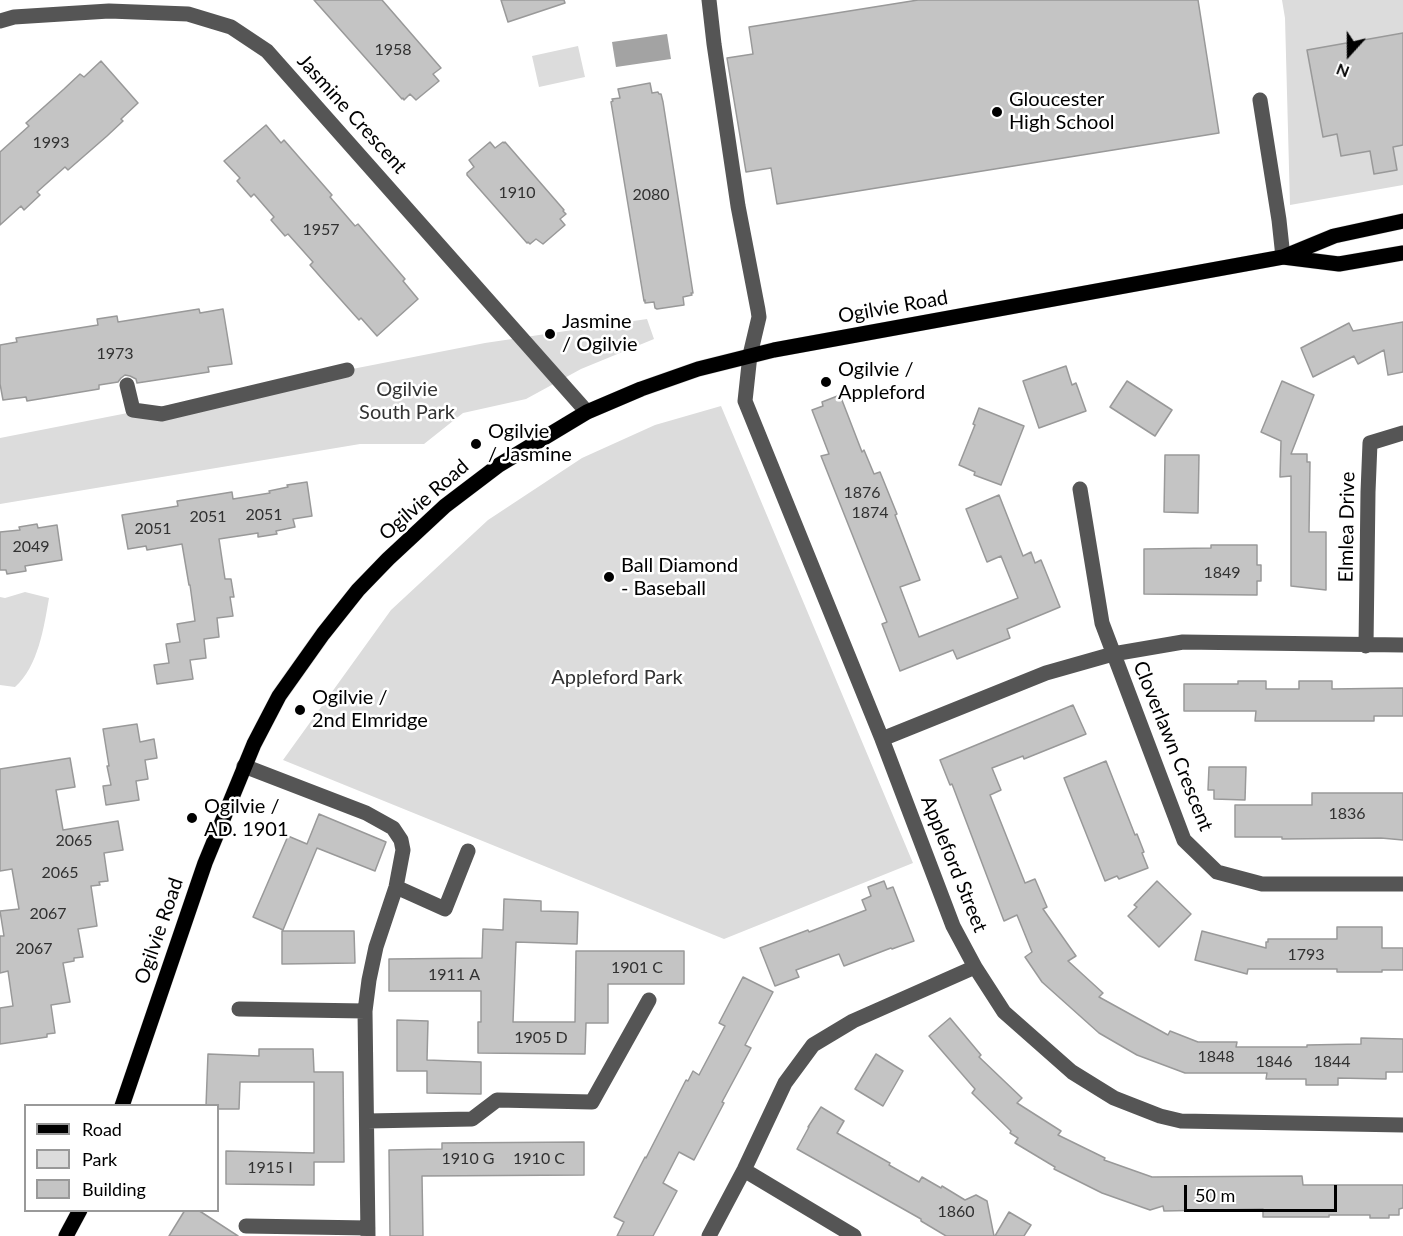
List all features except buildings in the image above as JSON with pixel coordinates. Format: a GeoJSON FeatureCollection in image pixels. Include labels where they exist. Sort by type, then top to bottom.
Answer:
{"type":"FeatureCollection","features":[{"type":"Feature","properties":{"kind":"main road","name":"Ogilvie Road"},"geometry":{"type":"LineString","coordinates":[[123,1104],[205,863],[244,766],[279,696],[358,590],[437,513],[499,465],[587,412],[641,389],[698,369],[750,355],[1283,257],[1334,236],[1403,221]]}},
{"type":"Feature","properties":{"kind":"main road","name":"Ogilvie Road"},"geometry":{"type":"LineString","coordinates":[[1283,257],[1339,264],[1403,253]]}},
{"type":"Feature","properties":{"kind":"main road"},"geometry":{"type":"LineString","coordinates":[[66,1236],[79,1212]]}},
{"type":"Feature","properties":{"kind":"street","name":"Appleford Street"},"geometry":{"type":"LineString","coordinates":[[709,0],[738,206],[759,317],[750,355],[745,401],[882,740],[952,926],[975,968],[1004,1012],[1072,1072],[1114,1098],[1160,1116],[1181,1121],[1403,1125]]}},
{"type":"Feature","properties":{"kind":"street","name":"Jasmine Crescent"},"geometry":{"type":"LineString","coordinates":[[0,21],[14,17],[110,11],[143,6],[188,14],[231,27],[270,53],[587,412]]}},
{"type":"Feature","properties":{"kind":"street"},"geometry":{"type":"LineString","coordinates":[[1260,100],[1283,257]]}},
{"type":"Feature","properties":{"kind":"street"},"geometry":{"type":"LineString","coordinates":[[127,385],[133,410],[162,414],[347,370]]}},
{"type":"Feature","properties":{"kind":"street","name":"Elmlea Drive"},"geometry":{"type":"LineString","coordinates":[[1366,646],[1370,443],[1403,433]]}},
{"type":"Feature","properties":{"kind":"street"},"geometry":{"type":"LineString","coordinates":[[1080,489],[1102,623],[1113,654]]}},
{"type":"Feature","properties":{"kind":"street","name":"Cloverlawn Crescent"},"geometry":{"type":"LineString","coordinates":[[882,740],[1046,673],[1113,654],[1184,642],[1403,645]]}},
{"type":"Feature","properties":{"kind":"street","name":"Cloverlawn Crescent"},"geometry":{"type":"LineString","coordinates":[[1113,654],[1184,840],[1217,872],[1262,884],[1403,884]]}},
{"type":"Feature","properties":{"kind":"street"},"geometry":{"type":"LineString","coordinates":[[244,766],[366,813],[393,828],[401,840],[403,850],[396,887],[376,947],[365,1011],[368,1232],[246,1226]]}},
{"type":"Feature","properties":{"kind":"street"},"geometry":{"type":"LineString","coordinates":[[396,887],[445,909],[468,851]]}},
{"type":"Feature","properties":{"kind":"street"},"geometry":{"type":"LineString","coordinates":[[709,1236],[744,1170],[785,1083],[813,1045],[853,1021],[975,968]]}},
{"type":"Feature","properties":{"kind":"street"},"geometry":{"type":"LineString","coordinates":[[367,1121],[472,1119],[497,1100],[592,1102],[649,1000]]}},
{"type":"Feature","properties":{"kind":"street"},"geometry":{"type":"LineString","coordinates":[[239,1009],[365,1011]]}},
{"type":"Feature","properties":{"kind":"street"},"geometry":{"type":"LineString","coordinates":[[744,1170],[854,1236]]}},
{"type":"Feature","properties":{"kind":"green space"},"geometry":{"type":"Polygon","coordinates":[[[1282,0],[1403,0],[1403,185],[1290,205],[1285,18],[1282,0]]]}},
{"type":"Feature","properties":{"kind":"green space"},"geometry":{"type":"Polygon","coordinates":[[[578,46],[585,77],[539,87],[532,56],[578,46]]]}},
{"type":"Feature","properties":{"kind":"green space","name":"Ogilvie South Park"},"geometry":{"type":"Polygon","coordinates":[[[647,319],[654,339],[581,369],[526,399],[463,413],[424,444],[360,444],[0,504],[0,438],[485,343],[647,319]]]}},
{"type":"Feature","properties":{"kind":"green space","name":"Appleford Park"},"geometry":{"type":"Polygon","coordinates":[[[721,406],[913,863],[724,939],[283,760],[391,610],[488,520],[582,458],[655,425],[721,406]]]}},
{"type":"Feature","properties":{"kind":"green space"},"geometry":{"type":"Polygon","coordinates":[[[25,592],[49,598],[39,646],[29,669],[15,687],[0,685],[0,597],[5,598],[25,592]]]}},
{"type":"Feature","properties":{"kind":"shaded area"},"geometry":{"type":"Polygon","coordinates":[[[667,34],[671,59],[616,67],[612,42],[667,34]]]}},
{"type":"Feature","properties":{"kind":"place","name":"Gloucester High School"},"geometry":{"type":"Point","coordinates":[997,112]}},
{"type":"Feature","properties":{"kind":"place","name":"Jasmine / Ogilvie"},"geometry":{"type":"Point","coordinates":[550,334]}},
{"type":"Feature","properties":{"kind":"place","name":"Ogilvie / Appleford"},"geometry":{"type":"Point","coordinates":[826,382]}},
{"type":"Feature","properties":{"kind":"place","name":"Ogilvie / Jasmine"},"geometry":{"type":"Point","coordinates":[476,444]}},
{"type":"Feature","properties":{"kind":"place","name":"Ball Diamond - Baseball"},"geometry":{"type":"Point","coordinates":[609,577]}},
{"type":"Feature","properties":{"kind":"place","name":"Ogilvie / 2nd Elmridge"},"geometry":{"type":"Point","coordinates":[300,710]}},
{"type":"Feature","properties":{"kind":"place","name":"Ogilvie / AD. 1901"},"geometry":{"type":"Point","coordinates":[192,818]}}]}
